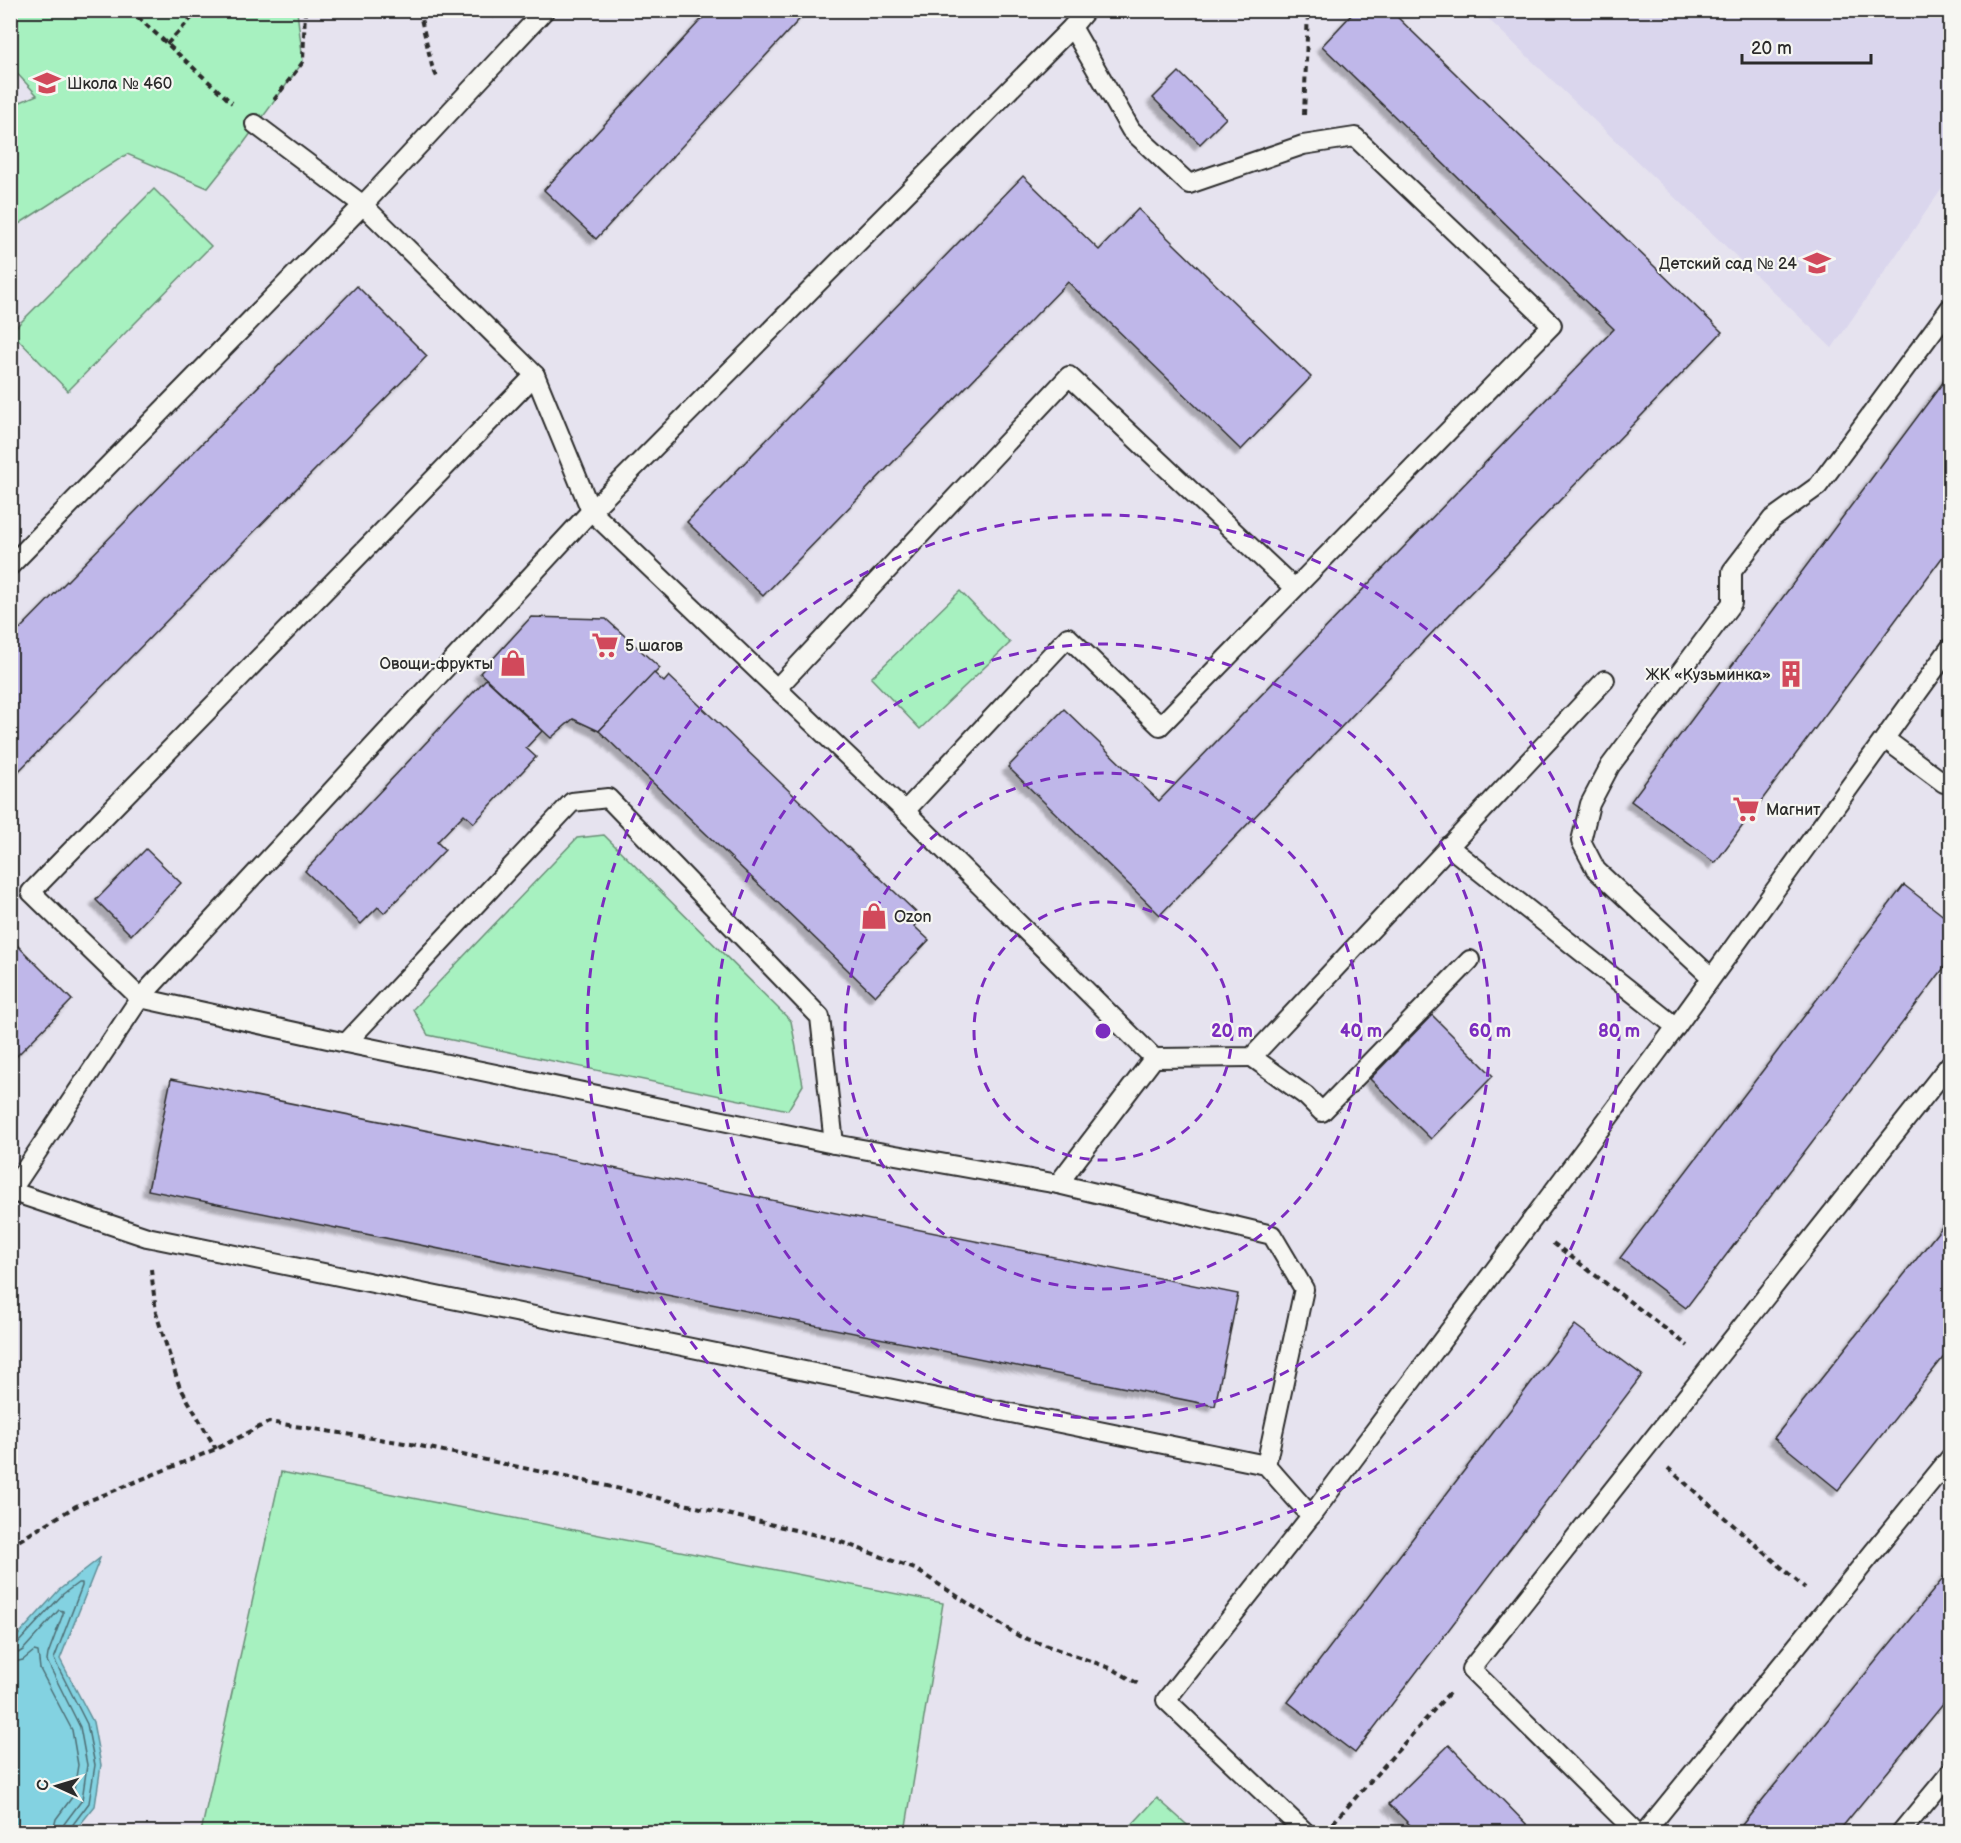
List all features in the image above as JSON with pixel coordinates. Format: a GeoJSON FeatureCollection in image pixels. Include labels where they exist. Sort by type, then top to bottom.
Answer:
{"type":"FeatureCollection","features":[{"type":"Feature","properties":{"kind":"lane"},"geometry":{"type":"LineString","coordinates":[[10,566],[363,205],[544,10]]}},
{"type":"Feature","properties":{"kind":"lane"},"geometry":{"type":"LineString","coordinates":[[1086,10],[1072,27],[591,511],[140,998],[11,1191],[147,1237],[1266,1465],[1311,1516]]}},
{"type":"Feature","properties":{"kind":"lane"},"geometry":{"type":"LineString","coordinates":[[905,811],[1068,637],[1160,726],[1552,325],[1355,138],[1303,146],[1189,184],[1131,130],[1072,27]]}},
{"type":"Feature","properties":{"kind":"lane"},"geometry":{"type":"LineString","coordinates":[[255,124],[363,205],[535,375],[591,511],[905,811],[1154,1058],[1252,1057],[1306,1096],[1322,1112],[1470,960]]}},
{"type":"Feature","properties":{"kind":"lane"},"geometry":{"type":"LineString","coordinates":[[1711,977],[1596,870],[1581,841],[1590,804],[1610,766],[1732,603],[1732,570],[1772,519],[1818,486],[1950,308]]}},
{"type":"Feature","properties":{"kind":"lane"},"geometry":{"type":"LineString","coordinates":[[535,375],[31,892],[140,998],[834,1144],[1058,1184],[1272,1235],[1304,1289],[1266,1465]]}},
{"type":"Feature","properties":{"kind":"lane"},"geometry":{"type":"LineString","coordinates":[[777,688],[1069,376],[1294,588]]}},
{"type":"Feature","properties":{"kind":"lane"},"geometry":{"type":"LineString","coordinates":[[1305,1833],[1166,1700],[1311,1516],[1676,1027],[1950,648]]}},
{"type":"Feature","properties":{"kind":"lane"},"geometry":{"type":"LineString","coordinates":[[1252,1057],[1605,680]]}},
{"type":"Feature","properties":{"kind":"lane"},"geometry":{"type":"LineString","coordinates":[[1885,739],[1944,783]]}},
{"type":"Feature","properties":{"kind":"lane"},"geometry":{"type":"LineString","coordinates":[[346,1043],[572,802],[608,798],[820,1017],[834,1144]]}},
{"type":"Feature","properties":{"kind":"lane"},"geometry":{"type":"LineString","coordinates":[[1448,846],[1676,1027]]}},
{"type":"Feature","properties":{"kind":"lane"},"geometry":{"type":"LineString","coordinates":[[1058,1184],[1154,1058]]}},
{"type":"Feature","properties":{"kind":"lane"},"geometry":{"type":"LineString","coordinates":[[1636,1833],[1471,1669],[1950,1064]]}},
{"type":"Feature","properties":{"kind":"lane"},"geometry":{"type":"LineString","coordinates":[[1645,1833],[1950,1458]]}},
{"type":"Feature","properties":{"kind":"lane"},"geometry":{"type":"LineString","coordinates":[[1901,1833],[1950,1773]]}},
{"type":"Feature","properties":{"kind":"path"},"geometry":{"type":"LineString","coordinates":[[130,10],[255,124],[303,62],[305,10]]}},
{"type":"Feature","properties":{"kind":"path"},"geometry":{"type":"LineString","coordinates":[[167,44],[199,10]]}},
{"type":"Feature","properties":{"kind":"path"},"geometry":{"type":"LineString","coordinates":[[419,10],[432,66],[451,111]]}},
{"type":"Feature","properties":{"kind":"path"},"geometry":{"type":"LineString","coordinates":[[1303,146],[1308,10]]}},
{"type":"Feature","properties":{"kind":"path"},"geometry":{"type":"LineString","coordinates":[[1528,1225],[1712,1365]]}},
{"type":"Feature","properties":{"kind":"path"},"geometry":{"type":"LineString","coordinates":[[147,1237],[156,1313],[179,1385],[216,1449]]}},
{"type":"Feature","properties":{"kind":"path"},"geometry":{"type":"LineString","coordinates":[[10,1546],[76,1506],[216,1449],[269,1422],[411,1444],[603,1485],[833,1539],[915,1569],[1019,1636],[1113,1669],[1166,1700]]}},
{"type":"Feature","properties":{"kind":"path"},"geometry":{"type":"LineString","coordinates":[[1646,1449],[1828,1608]]}},
{"type":"Feature","properties":{"kind":"path"},"geometry":{"type":"LineString","coordinates":[[1332,1824],[1471,1669]]}},
{"type":"Feature","properties":{"kind":"shaded area","name":"Детский сад № 24"},"geometry":{"type":"Polygon","coordinates":[[[1480,11],[1950,11],[1950,177],[1832,348],[1480,11]]]}},
{"type":"Feature","properties":{"kind":"green space"},"geometry":{"type":"Polygon","coordinates":[[[11,11],[297,11],[303,62],[208,188],[127,154],[11,229],[11,106],[37,95],[11,67],[11,11]]]}},
{"type":"Feature","properties":{"kind":"green space"},"geometry":{"type":"Polygon","coordinates":[[[154,189],[211,246],[68,391],[11,332],[154,189]]]}},
{"type":"Feature","properties":{"kind":"green space"},"geometry":{"type":"Polygon","coordinates":[[[960,591],[1010,643],[920,729],[871,678],[960,591]]]}},
{"type":"Feature","properties":{"kind":"green space"},"geometry":{"type":"Polygon","coordinates":[[[604,835],[791,1021],[803,1085],[788,1110],[428,1035],[413,1009],[577,838],[604,835]]]}},
{"type":"Feature","properties":{"kind":"green space"},"geometry":{"type":"Polygon","coordinates":[[[281,1472],[943,1603],[905,1832],[201,1832],[281,1472]]]}},
{"type":"Feature","properties":{"kind":"green space"},"geometry":{"type":"Polygon","coordinates":[[[1157,1798],[1195,1832],[1125,1832],[1157,1798]]]}},
{"type":"Feature","properties":{"kind":"water"},"geometry":{"type":"Polygon","coordinates":[[[100,1558],[60,1659],[93,1722],[101,1765],[95,1806],[74,1832],[11,1832],[11,1643],[59,1590],[100,1558]]]}},
{"type":"Feature","properties":{"kind":"building"},"geometry":{"type":"Polygon","coordinates":[[[710,10],[808,10],[596,239],[544,190],[710,10]]]}},
{"type":"Feature","properties":{"kind":"building"},"geometry":{"type":"Polygon","coordinates":[[[1356,10],[1390,10],[1722,332],[1160,915],[1008,767],[1064,709],[1159,801],[1614,329],[1322,46],[1356,10]]]}},
{"type":"Feature","properties":{"kind":"building"},"geometry":{"type":"Polygon","coordinates":[[[1179,72],[1226,118],[1200,144],[1153,98],[1179,72]]]}},
{"type":"Feature","properties":{"kind":"building"},"geometry":{"type":"Polygon","coordinates":[[[1023,176],[1099,250],[1138,209],[1311,377],[1241,450],[1068,282],[763,596],[687,522],[1023,176]]]}},
{"type":"Feature","properties":{"kind":"building"},"geometry":{"type":"Polygon","coordinates":[[[357,286],[427,356],[10,780],[10,639],[357,286]]]}},
{"type":"Feature","properties":{"kind":"building","name":"ЖК «Кузьминка»"},"geometry":{"type":"Polygon","coordinates":[[[1950,373],[1950,547],[1715,863],[1631,801],[1950,373]]]}},
{"type":"Feature","properties":{"kind":"building"},"geometry":{"type":"Polygon","coordinates":[[[531,617],[606,619],[660,668],[599,731],[573,719],[551,738],[480,673],[531,617]]]}},
{"type":"Feature","properties":{"kind":"building"},"geometry":{"type":"Polygon","coordinates":[[[654,673],[664,682],[669,676],[922,918],[914,926],[929,940],[875,996],[599,731],[654,673]]]}},
{"type":"Feature","properties":{"kind":"building"},"geometry":{"type":"Polygon","coordinates":[[[486,679],[542,731],[526,748],[536,757],[474,823],[464,814],[437,842],[445,850],[384,913],[378,907],[361,924],[305,871],[486,679]]]}},
{"type":"Feature","properties":{"kind":"building"},"geometry":{"type":"Polygon","coordinates":[[[146,849],[181,883],[131,935],[96,900],[146,849]]]}},
{"type":"Feature","properties":{"kind":"building"},"geometry":{"type":"Polygon","coordinates":[[[1904,885],[1950,921],[1950,960],[1686,1308],[1620,1258],[1904,885]]]}},
{"type":"Feature","properties":{"kind":"building"},"geometry":{"type":"Polygon","coordinates":[[[10,938],[72,1000],[10,1063],[10,938]]]}},
{"type":"Feature","properties":{"kind":"building"},"geometry":{"type":"Polygon","coordinates":[[[1432,1015],[1493,1076],[1431,1139],[1370,1079],[1432,1015]]]}},
{"type":"Feature","properties":{"kind":"building"},"geometry":{"type":"Polygon","coordinates":[[[171,1079],[1238,1294],[1215,1406],[148,1190],[171,1079]]]}},
{"type":"Feature","properties":{"kind":"building"},"geometry":{"type":"Polygon","coordinates":[[[1950,1217],[1950,1349],[1838,1490],[1774,1438],[1950,1217]]]}},
{"type":"Feature","properties":{"kind":"building"},"geometry":{"type":"Polygon","coordinates":[[[1575,1325],[1642,1375],[1355,1753],[1288,1702],[1575,1325]]]}},
{"type":"Feature","properties":{"kind":"building"},"geometry":{"type":"Polygon","coordinates":[[[1950,1570],[1950,1696],[1838,1832],[1751,1832],[1742,1825],[1950,1570]]]}},
{"type":"Feature","properties":{"kind":"building"},"geometry":{"type":"Polygon","coordinates":[[[1449,1745],[1534,1832],[1417,1832],[1389,1804],[1449,1745]]]}},
{"type":"Feature","properties":{"kind":"place","name":"Школа № 460"},"geometry":{"type":"Point","coordinates":[47,83]}},
{"type":"Feature","properties":{"kind":"place","name":"Детский сад № 24"},"geometry":{"type":"Point","coordinates":[1817,263]}},
{"type":"Feature","properties":{"kind":"place","name":"5 шагов"},"geometry":{"type":"Point","coordinates":[605,645]}},
{"type":"Feature","properties":{"kind":"place","name":"Овощи-фрукты"},"geometry":{"type":"Point","coordinates":[513,663]}},
{"type":"Feature","properties":{"kind":"place","name":"ЖК «Кузьминка»"},"geometry":{"type":"Point","coordinates":[1791,674]}},
{"type":"Feature","properties":{"kind":"place","name":"Магнит"},"geometry":{"type":"Point","coordinates":[1746,809]}},
{"type":"Feature","properties":{"kind":"place","name":"Ozon"},"geometry":{"type":"Point","coordinates":[874,916]}}]}
